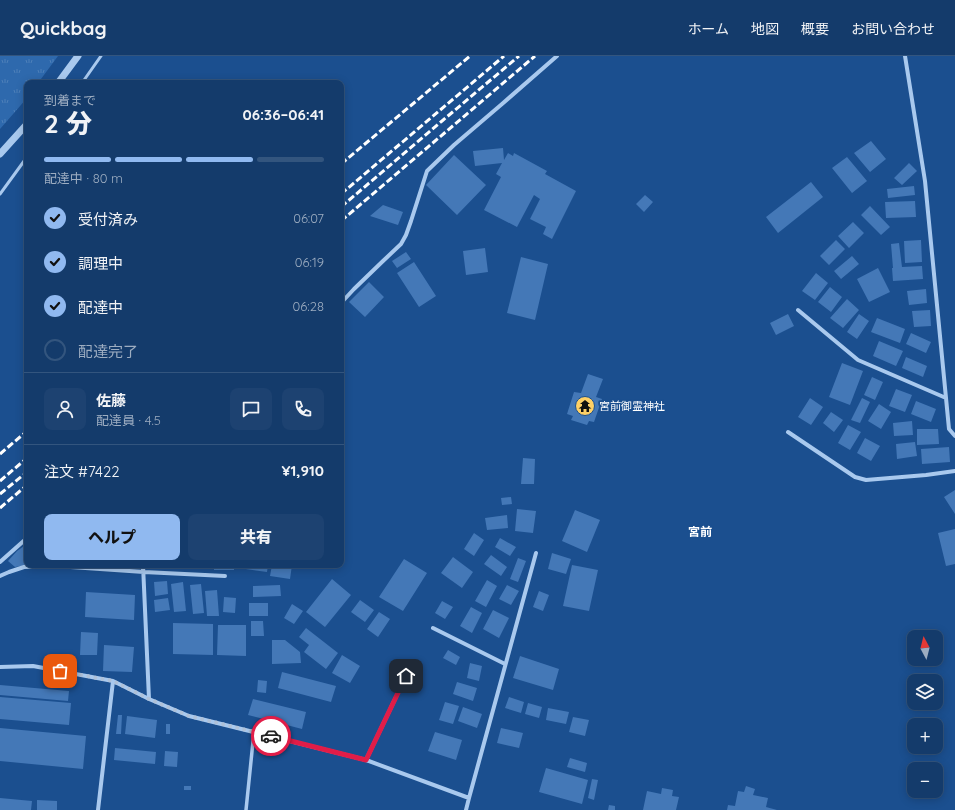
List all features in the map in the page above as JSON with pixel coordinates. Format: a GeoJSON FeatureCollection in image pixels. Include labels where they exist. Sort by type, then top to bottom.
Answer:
{"type":"FeatureCollection","features":[{"type":"Feature","properties":{"kind":"street"},"geometry":{"type":"LineString","coordinates":[[60,80],[78,56]]}},
{"type":"Feature","properties":{"kind":"street"},"geometry":{"type":"LineString","coordinates":[[344,300],[401,244],[411,221],[426,171],[557,56]]}},
{"type":"Feature","properties":{"kind":"street"},"geometry":{"type":"LineString","coordinates":[[904,56],[925,181],[949,429],[955,436]]}},
{"type":"Feature","properties":{"kind":"street"},"geometry":{"type":"LineString","coordinates":[[0,154],[24,127]]}},
{"type":"Feature","properties":{"kind":"street"},"geometry":{"type":"LineString","coordinates":[[798,310],[858,360],[946,398]]}},
{"type":"Feature","properties":{"kind":"street"},"geometry":{"type":"LineString","coordinates":[[788,432],[855,477],[866,480],[955,471]]}},
{"type":"Feature","properties":{"kind":"street"},"geometry":{"type":"LineString","coordinates":[[0,562],[24,541]]}},
{"type":"Feature","properties":{"kind":"street"},"geometry":{"type":"LineString","coordinates":[[467,810],[468,798],[536,553]]}},
{"type":"Feature","properties":{"kind":"street"},"geometry":{"type":"LineString","coordinates":[[0,576],[24,567]]}},
{"type":"Feature","properties":{"kind":"street"},"geometry":{"type":"LineString","coordinates":[[85,568],[225,576]]}},
{"type":"Feature","properties":{"kind":"street"},"geometry":{"type":"LineString","coordinates":[[143,568],[149,699]]}},
{"type":"Feature","properties":{"kind":"street"},"geometry":{"type":"LineString","coordinates":[[432,628],[505,664]]}},
{"type":"Feature","properties":{"kind":"street"},"geometry":{"type":"LineString","coordinates":[[0,668],[34,666],[113,681],[149,699],[189,716],[366,760],[468,798]]}},
{"type":"Feature","properties":{"kind":"street"},"geometry":{"type":"LineString","coordinates":[[366,760],[406,676]]}},
{"type":"Feature","properties":{"kind":"street"},"geometry":{"type":"LineString","coordinates":[[98,810],[113,681]]}},
{"type":"Feature","properties":{"kind":"street"},"geometry":{"type":"LineString","coordinates":[[246,810],[254,732]]}},
{"type":"Feature","properties":{"kind":"lane"},"geometry":{"type":"LineString","coordinates":[[84,80],[101,56]]}},
{"type":"Feature","properties":{"kind":"lane"},"geometry":{"type":"LineString","coordinates":[[0,194],[24,161]]}},
{"type":"Feature","properties":{"kind":"green space"},"geometry":{"type":"Polygon","coordinates":[[[0,56],[58,56],[40,80],[24,80],[24,101],[0,129],[0,56]]]}},
{"type":"Feature","properties":{"kind":"building"},"geometry":{"type":"Polygon","coordinates":[[[871,141],[886,159],[870,172],[854,153],[871,141]]]}},
{"type":"Feature","properties":{"kind":"building"},"geometry":{"type":"Polygon","coordinates":[[[503,148],[504,160],[508,153],[513,156],[514,153],[547,171],[545,174],[576,191],[552,239],[543,234],[546,227],[530,219],[540,199],[534,195],[517,227],[484,210],[501,177],[496,174],[502,163],[475,166],[473,151],[503,148]]]}},
{"type":"Feature","properties":{"kind":"building"},"geometry":{"type":"Polygon","coordinates":[[[454,155],[486,185],[457,215],[426,185],[454,155]]]}},
{"type":"Feature","properties":{"kind":"building"},"geometry":{"type":"Polygon","coordinates":[[[847,157],[867,181],[852,193],[832,168],[847,157]]]}},
{"type":"Feature","properties":{"kind":"building"},"geometry":{"type":"Polygon","coordinates":[[[909,163],[917,171],[902,185],[894,178],[909,163]]]}},
{"type":"Feature","properties":{"kind":"building"},"geometry":{"type":"Polygon","coordinates":[[[811,182],[823,197],[778,233],[766,217],[811,182]]]}},
{"type":"Feature","properties":{"kind":"building"},"geometry":{"type":"Polygon","coordinates":[[[914,186],[915,195],[888,198],[887,189],[914,186]]]}},
{"type":"Feature","properties":{"kind":"building"},"geometry":{"type":"Polygon","coordinates":[[[645,195],[653,202],[644,212],[636,204],[645,195]]]}},
{"type":"Feature","properties":{"kind":"building"},"geometry":{"type":"Polygon","coordinates":[[[915,201],[916,217],[886,218],[885,202],[915,201]]]}},
{"type":"Feature","properties":{"kind":"building"},"geometry":{"type":"Polygon","coordinates":[[[383,205],[403,212],[398,225],[370,216],[383,205]]]}},
{"type":"Feature","properties":{"kind":"building"},"geometry":{"type":"Polygon","coordinates":[[[870,206],[890,227],[881,235],[861,215],[870,206]]]}},
{"type":"Feature","properties":{"kind":"building"},"geometry":{"type":"Polygon","coordinates":[[[853,222],[864,233],[849,248],[838,236],[853,222]]]}},
{"type":"Feature","properties":{"kind":"building"},"geometry":{"type":"Polygon","coordinates":[[[836,240],[845,249],[829,265],[820,256],[836,240]]]}},
{"type":"Feature","properties":{"kind":"building"},"geometry":{"type":"Polygon","coordinates":[[[921,240],[922,262],[905,263],[904,241],[921,240]]]}},
{"type":"Feature","properties":{"kind":"building"},"geometry":{"type":"Polygon","coordinates":[[[899,243],[902,267],[922,266],[923,279],[893,281],[891,244],[899,243]]]}},
{"type":"Feature","properties":{"kind":"building"},"geometry":{"type":"Polygon","coordinates":[[[485,248],[488,272],[466,275],[463,251],[485,248]]]}},
{"type":"Feature","properties":{"kind":"building"},"geometry":{"type":"Polygon","coordinates":[[[406,252],[411,259],[397,268],[392,261],[406,252]]]}},
{"type":"Feature","properties":{"kind":"building"},"geometry":{"type":"Polygon","coordinates":[[[852,256],[859,264],[841,279],[834,271],[852,256]]]}},
{"type":"Feature","properties":{"kind":"building"},"geometry":{"type":"Polygon","coordinates":[[[521,257],[548,264],[535,320],[507,313],[521,257]]]}},
{"type":"Feature","properties":{"kind":"building"},"geometry":{"type":"Polygon","coordinates":[[[414,262],[436,296],[419,307],[397,273],[414,262]]]}},
{"type":"Feature","properties":{"kind":"building"},"geometry":{"type":"Polygon","coordinates":[[[878,268],[890,292],[869,302],[857,279],[878,268]]]}},
{"type":"Feature","properties":{"kind":"building"},"geometry":{"type":"Polygon","coordinates":[[[816,273],[828,283],[815,300],[802,291],[816,273]]]}},
{"type":"Feature","properties":{"kind":"building"},"geometry":{"type":"Polygon","coordinates":[[[369,282],[384,297],[365,317],[349,302],[369,282]]]}},
{"type":"Feature","properties":{"kind":"building"},"geometry":{"type":"Polygon","coordinates":[[[830,287],[842,297],[831,312],[818,302],[830,287]]]}},
{"type":"Feature","properties":{"kind":"building"},"geometry":{"type":"Polygon","coordinates":[[[926,289],[927,303],[909,305],[907,291],[926,289]]]}},
{"type":"Feature","properties":{"kind":"building"},"geometry":{"type":"Polygon","coordinates":[[[847,299],[859,310],[843,328],[830,318],[847,299]]]}},
{"type":"Feature","properties":{"kind":"building"},"geometry":{"type":"Polygon","coordinates":[[[930,310],[931,326],[914,327],[912,311],[930,310]]]}},
{"type":"Feature","properties":{"kind":"building"},"geometry":{"type":"Polygon","coordinates":[[[788,314],[794,326],[776,335],[770,323],[788,314]]]}},
{"type":"Feature","properties":{"kind":"building"},"geometry":{"type":"Polygon","coordinates":[[[859,314],[869,321],[857,339],[847,332],[859,314]]]}},
{"type":"Feature","properties":{"kind":"building"},"geometry":{"type":"Polygon","coordinates":[[[877,318],[905,329],[900,343],[871,332],[877,318]]]}},
{"type":"Feature","properties":{"kind":"building"},"geometry":{"type":"Polygon","coordinates":[[[911,333],[931,342],[926,353],[906,344],[911,333]]]}},
{"type":"Feature","properties":{"kind":"building"},"geometry":{"type":"Polygon","coordinates":[[[879,341],[903,351],[896,366],[873,356],[879,341]]]}},
{"type":"Feature","properties":{"kind":"building"},"geometry":{"type":"Polygon","coordinates":[[[906,357],[927,366],[923,377],[902,368],[906,357]]]}},
{"type":"Feature","properties":{"kind":"building"},"geometry":{"type":"Polygon","coordinates":[[[842,363],[863,371],[850,405],[829,397],[842,363]]]}},
{"type":"Feature","properties":{"kind":"building","name":"宮前御霊神社"},"geometry":{"type":"Polygon","coordinates":[[[588,374],[603,379],[596,397],[602,399],[594,422],[589,421],[587,425],[571,420],[573,416],[567,414],[574,392],[581,393],[588,374]]]}},
{"type":"Feature","properties":{"kind":"building"},"geometry":{"type":"Polygon","coordinates":[[[872,377],[883,382],[875,400],[864,395],[872,377]]]}},
{"type":"Feature","properties":{"kind":"building"},"geometry":{"type":"Polygon","coordinates":[[[896,389],[912,395],[905,412],[889,406],[896,389]]]}},
{"type":"Feature","properties":{"kind":"building"},"geometry":{"type":"Polygon","coordinates":[[[810,398],[823,407],[811,425],[798,417],[810,398]]]}},
{"type":"Feature","properties":{"kind":"building"},"geometry":{"type":"Polygon","coordinates":[[[862,398],[870,402],[860,423],[851,420],[862,398]]]}},
{"type":"Feature","properties":{"kind":"building"},"geometry":{"type":"Polygon","coordinates":[[[916,401],[936,409],[931,422],[911,414],[916,401]]]}},
{"type":"Feature","properties":{"kind":"building"},"geometry":{"type":"Polygon","coordinates":[[[879,404],[891,412],[881,429],[868,421],[879,404]]]}},
{"type":"Feature","properties":{"kind":"building"},"geometry":{"type":"Polygon","coordinates":[[[831,412],[843,420],[834,432],[823,423],[831,412]]]}},
{"type":"Feature","properties":{"kind":"building"},"geometry":{"type":"Polygon","coordinates":[[[912,421],[913,435],[894,436],[893,423],[912,421]]]}},
{"type":"Feature","properties":{"kind":"building"},"geometry":{"type":"Polygon","coordinates":[[[848,425],[861,432],[850,450],[838,443],[848,425]]]}},
{"type":"Feature","properties":{"kind":"building"},"geometry":{"type":"Polygon","coordinates":[[[917,429],[938,429],[939,444],[917,445],[917,429]]]}},
{"type":"Feature","properties":{"kind":"building"},"geometry":{"type":"Polygon","coordinates":[[[865,438],[880,446],[871,461],[857,453],[865,438]]]}},
{"type":"Feature","properties":{"kind":"building"},"geometry":{"type":"Polygon","coordinates":[[[915,442],[917,456],[897,459],[896,444],[915,442]]]}},
{"type":"Feature","properties":{"kind":"building"},"geometry":{"type":"Polygon","coordinates":[[[949,447],[950,462],[922,464],[921,449],[949,447]]]}},
{"type":"Feature","properties":{"kind":"building"},"geometry":{"type":"Polygon","coordinates":[[[523,458],[535,459],[534,484],[521,484],[523,458]]]}},
{"type":"Feature","properties":{"kind":"building"},"geometry":{"type":"Polygon","coordinates":[[[955,490],[955,514],[944,497],[955,490]]]}},
{"type":"Feature","properties":{"kind":"building"},"geometry":{"type":"Polygon","coordinates":[[[511,497],[512,504],[502,505],[501,498],[511,497]]]}},
{"type":"Feature","properties":{"kind":"building"},"geometry":{"type":"Polygon","coordinates":[[[517,509],[536,511],[533,533],[515,531],[517,509]]]}},
{"type":"Feature","properties":{"kind":"building"},"geometry":{"type":"Polygon","coordinates":[[[575,510],[600,520],[587,552],[562,541],[575,510]]]}},
{"type":"Feature","properties":{"kind":"building"},"geometry":{"type":"Polygon","coordinates":[[[507,515],[508,528],[487,530],[485,518],[507,515]]]}},
{"type":"Feature","properties":{"kind":"building"},"geometry":{"type":"Polygon","coordinates":[[[955,529],[955,564],[946,566],[938,533],[955,529]]]}},
{"type":"Feature","properties":{"kind":"building"},"geometry":{"type":"Polygon","coordinates":[[[474,533],[484,540],[474,556],[464,549],[474,533]]]}},
{"type":"Feature","properties":{"kind":"building"},"geometry":{"type":"Polygon","coordinates":[[[500,538],[516,547],[510,556],[495,547],[500,538]]]}},
{"type":"Feature","properties":{"kind":"building"},"geometry":{"type":"Polygon","coordinates":[[[24,546],[24,566],[15,567],[8,561],[24,546]]]}},
{"type":"Feature","properties":{"kind":"building"},"geometry":{"type":"Polygon","coordinates":[[[552,553],[571,559],[566,574],[548,569],[552,553]]]}},
{"type":"Feature","properties":{"kind":"building"},"geometry":{"type":"Polygon","coordinates":[[[491,555],[507,567],[501,576],[484,564],[491,555]]]}},
{"type":"Feature","properties":{"kind":"building"},"geometry":{"type":"Polygon","coordinates":[[[453,557],[473,572],[462,588],[441,573],[453,557]]]}},
{"type":"Feature","properties":{"kind":"building"},"geometry":{"type":"Polygon","coordinates":[[[518,558],[526,561],[518,582],[510,579],[518,558]]]}},
{"type":"Feature","properties":{"kind":"building"},"geometry":{"type":"Polygon","coordinates":[[[404,559],[427,573],[403,611],[379,597],[404,559]]]}},
{"type":"Feature","properties":{"kind":"building"},"geometry":{"type":"Polygon","coordinates":[[[572,565],[598,570],[589,611],[563,606],[572,565]]]}},
{"type":"Feature","properties":{"kind":"building"},"geometry":{"type":"Polygon","coordinates":[[[214,568],[234,568],[234,570],[214,570],[214,568]]]}},
{"type":"Feature","properties":{"kind":"building"},"geometry":{"type":"Polygon","coordinates":[[[239,568],[268,568],[267,572],[239,568]]]}},
{"type":"Feature","properties":{"kind":"building"},"geometry":{"type":"Polygon","coordinates":[[[271,568],[292,568],[290,579],[270,576],[271,568]]]}},
{"type":"Feature","properties":{"kind":"building"},"geometry":{"type":"Polygon","coordinates":[[[332,579],[351,595],[325,627],[306,612],[332,579]]]}},
{"type":"Feature","properties":{"kind":"building"},"geometry":{"type":"Polygon","coordinates":[[[487,580],[497,586],[486,607],[475,601],[487,580]]]}},
{"type":"Feature","properties":{"kind":"building"},"geometry":{"type":"Polygon","coordinates":[[[167,581],[168,594],[155,596],[154,582],[167,581]]]}},
{"type":"Feature","properties":{"kind":"building"},"geometry":{"type":"Polygon","coordinates":[[[183,582],[186,611],[174,612],[171,584],[183,582]]]}},
{"type":"Feature","properties":{"kind":"building"},"geometry":{"type":"Polygon","coordinates":[[[201,584],[204,613],[193,614],[190,585],[201,584]]]}},
{"type":"Feature","properties":{"kind":"building"},"geometry":{"type":"Polygon","coordinates":[[[280,585],[281,596],[253,597],[253,586],[280,585]]]}},
{"type":"Feature","properties":{"kind":"building"},"geometry":{"type":"Polygon","coordinates":[[[507,585],[519,591],[511,605],[499,599],[507,585]]]}},
{"type":"Feature","properties":{"kind":"building"},"geometry":{"type":"Polygon","coordinates":[[[217,590],[219,616],[207,616],[205,591],[217,590]]]}},
{"type":"Feature","properties":{"kind":"building"},"geometry":{"type":"Polygon","coordinates":[[[539,591],[549,595],[543,611],[533,607],[539,591]]]}},
{"type":"Feature","properties":{"kind":"building"},"geometry":{"type":"Polygon","coordinates":[[[86,592],[135,595],[134,620],[85,617],[86,592]]]}},
{"type":"Feature","properties":{"kind":"building"},"geometry":{"type":"Polygon","coordinates":[[[224,597],[236,598],[235,613],[223,612],[224,597]]]}},
{"type":"Feature","properties":{"kind":"building"},"geometry":{"type":"Polygon","coordinates":[[[168,598],[170,610],[155,612],[154,600],[168,598]]]}},
{"type":"Feature","properties":{"kind":"building"},"geometry":{"type":"Polygon","coordinates":[[[360,600],[374,610],[365,622],[351,612],[360,600]]]}},
{"type":"Feature","properties":{"kind":"building"},"geometry":{"type":"Polygon","coordinates":[[[442,601],[453,607],[445,619],[435,613],[442,601]]]}},
{"type":"Feature","properties":{"kind":"building"},"geometry":{"type":"Polygon","coordinates":[[[249,603],[268,603],[268,616],[249,616],[249,603]]]}},
{"type":"Feature","properties":{"kind":"building"},"geometry":{"type":"Polygon","coordinates":[[[292,604],[303,611],[294,624],[284,618],[292,604]]]}},
{"type":"Feature","properties":{"kind":"building"},"geometry":{"type":"Polygon","coordinates":[[[471,607],[482,613],[472,633],[460,626],[471,607]]]}},
{"type":"Feature","properties":{"kind":"building"},"geometry":{"type":"Polygon","coordinates":[[[493,610],[509,618],[499,638],[483,629],[493,610]]]}},
{"type":"Feature","properties":{"kind":"building"},"geometry":{"type":"Polygon","coordinates":[[[379,612],[390,619],[378,637],[367,629],[379,612]]]}},
{"type":"Feature","properties":{"kind":"building"},"geometry":{"type":"Polygon","coordinates":[[[251,621],[263,621],[264,636],[251,636],[251,621]]]}},
{"type":"Feature","properties":{"kind":"building"},"geometry":{"type":"Polygon","coordinates":[[[173,623],[213,624],[213,655],[173,654],[173,623]]]}},
{"type":"Feature","properties":{"kind":"building"},"geometry":{"type":"Polygon","coordinates":[[[218,625],[246,625],[246,656],[217,655],[218,625]]]}},
{"type":"Feature","properties":{"kind":"building"},"geometry":{"type":"Polygon","coordinates":[[[306,628],[338,653],[326,669],[304,652],[309,645],[299,637],[306,628]]]}},
{"type":"Feature","properties":{"kind":"building"},"geometry":{"type":"Polygon","coordinates":[[[81,632],[98,633],[97,655],[80,655],[81,632]]]}},
{"type":"Feature","properties":{"kind":"building"},"geometry":{"type":"Polygon","coordinates":[[[272,640],[285,640],[300,652],[301,663],[272,664],[272,640]]]}},
{"type":"Feature","properties":{"kind":"building"},"geometry":{"type":"Polygon","coordinates":[[[104,645],[134,647],[132,672],[103,671],[104,645]]]}},
{"type":"Feature","properties":{"kind":"building"},"geometry":{"type":"Polygon","coordinates":[[[448,650],[460,657],[456,665],[443,658],[448,650]]]}},
{"type":"Feature","properties":{"kind":"building"},"geometry":{"type":"Polygon","coordinates":[[[342,655],[360,666],[350,683],[332,673],[342,655]]]}},
{"type":"Feature","properties":{"kind":"building"},"geometry":{"type":"Polygon","coordinates":[[[520,656],[559,669],[553,690],[513,678],[520,656]]]}},
{"type":"Feature","properties":{"kind":"building"},"geometry":{"type":"Polygon","coordinates":[[[470,663],[482,666],[479,681],[467,678],[470,663]]]}},
{"type":"Feature","properties":{"kind":"building"},"geometry":{"type":"Polygon","coordinates":[[[282,672],[336,686],[331,702],[278,688],[282,672]]]}},
{"type":"Feature","properties":{"kind":"building"},"geometry":{"type":"Polygon","coordinates":[[[258,680],[267,681],[266,693],[257,692],[258,680]]]}},
{"type":"Feature","properties":{"kind":"building"},"geometry":{"type":"Polygon","coordinates":[[[457,682],[477,688],[473,701],[453,694],[457,682]]]}},
{"type":"Feature","properties":{"kind":"building"},"geometry":{"type":"Polygon","coordinates":[[[0,685],[69,691],[68,701],[0,695],[0,685]]]}},
{"type":"Feature","properties":{"kind":"building"},"geometry":{"type":"Polygon","coordinates":[[[0,697],[71,703],[69,725],[0,719],[0,697]]]}},
{"type":"Feature","properties":{"kind":"building"},"geometry":{"type":"Polygon","coordinates":[[[509,697],[524,702],[521,713],[505,708],[509,697]]]}},
{"type":"Feature","properties":{"kind":"building"},"geometry":{"type":"Polygon","coordinates":[[[253,699],[306,712],[302,729],[248,715],[253,699]]]}},
{"type":"Feature","properties":{"kind":"building"},"geometry":{"type":"Polygon","coordinates":[[[445,702],[459,706],[453,724],[439,720],[445,702]]]}},
{"type":"Feature","properties":{"kind":"building"},"geometry":{"type":"Polygon","coordinates":[[[528,703],[542,707],[539,718],[525,714],[528,703]]]}},
{"type":"Feature","properties":{"kind":"building"},"geometry":{"type":"Polygon","coordinates":[[[463,707],[482,714],[477,728],[458,721],[463,707]]]}},
{"type":"Feature","properties":{"kind":"building"},"geometry":{"type":"Polygon","coordinates":[[[548,708],[569,712],[566,724],[546,720],[548,708]]]}},
{"type":"Feature","properties":{"kind":"building"},"geometry":{"type":"Polygon","coordinates":[[[118,715],[122,715],[121,734],[116,734],[118,715]]]}},
{"type":"Feature","properties":{"kind":"building"},"geometry":{"type":"Polygon","coordinates":[[[127,716],[157,720],[155,738],[125,734],[127,716]]]}},
{"type":"Feature","properties":{"kind":"building"},"geometry":{"type":"Polygon","coordinates":[[[573,717],[589,720],[585,736],[569,732],[573,717]]]}},
{"type":"Feature","properties":{"kind":"building"},"geometry":{"type":"Polygon","coordinates":[[[166,724],[170,724],[170,734],[166,734],[166,724]]]}},
{"type":"Feature","properties":{"kind":"building"},"geometry":{"type":"Polygon","coordinates":[[[0,728],[86,736],[83,769],[0,761],[0,728]]]}},
{"type":"Feature","properties":{"kind":"building"},"geometry":{"type":"Polygon","coordinates":[[[501,728],[523,733],[519,748],[497,743],[501,728]]]}},
{"type":"Feature","properties":{"kind":"building"},"geometry":{"type":"Polygon","coordinates":[[[435,732],[462,740],[456,760],[428,751],[435,732]]]}},
{"type":"Feature","properties":{"kind":"building"},"geometry":{"type":"Polygon","coordinates":[[[115,748],[156,752],[155,764],[114,760],[115,748]]]}},
{"type":"Feature","properties":{"kind":"building"},"geometry":{"type":"Polygon","coordinates":[[[165,751],[178,752],[177,767],[164,766],[165,751]]]}},
{"type":"Feature","properties":{"kind":"building"},"geometry":{"type":"Polygon","coordinates":[[[570,758],[587,763],[585,772],[567,767],[570,758]]]}},
{"type":"Feature","properties":{"kind":"building"},"geometry":{"type":"Polygon","coordinates":[[[546,768],[588,780],[582,804],[539,792],[546,768]]]}},
{"type":"Feature","properties":{"kind":"building"},"geometry":{"type":"Polygon","coordinates":[[[592,779],[598,780],[594,800],[588,798],[592,779]]]}},
{"type":"Feature","properties":{"kind":"building"},"geometry":{"type":"Polygon","coordinates":[[[184,786],[191,786],[191,790],[184,790],[184,786]]]}},
{"type":"Feature","properties":{"kind":"building"},"geometry":{"type":"Polygon","coordinates":[[[746,786],[755,789],[753,795],[768,798],[766,807],[777,810],[727,810],[728,805],[735,806],[738,791],[744,792],[746,786]]]}},
{"type":"Feature","properties":{"kind":"building"},"geometry":{"type":"Polygon","coordinates":[[[662,788],[673,790],[672,796],[679,797],[676,810],[643,810],[647,791],[661,794],[662,788]]]}},
{"type":"Feature","properties":{"kind":"building"},"geometry":{"type":"Polygon","coordinates":[[[0,798],[32,801],[31,810],[0,810],[0,798]]]}},
{"type":"Feature","properties":{"kind":"building"},"geometry":{"type":"Polygon","coordinates":[[[37,800],[57,801],[57,810],[37,810],[37,800]]]}},
{"type":"Feature","properties":{"kind":"building"},"geometry":{"type":"Polygon","coordinates":[[[609,805],[615,806],[615,810],[608,810],[609,805]]]}},
{"type":"Feature","properties":{"kind":"railway"},"geometry":{"type":"LineString","coordinates":[[344,161],[470,56]]}},
{"type":"Feature","properties":{"kind":"railway"},"geometry":{"type":"LineString","coordinates":[[344,191],[504,56]]}},
{"type":"Feature","properties":{"kind":"railway"},"geometry":{"type":"LineString","coordinates":[[344,204],[519,56]]}},
{"type":"Feature","properties":{"kind":"railway"},"geometry":{"type":"LineString","coordinates":[[344,218],[535,56]]}},
{"type":"Feature","properties":{"kind":"railway"},"geometry":{"type":"LineString","coordinates":[[0,454],[24,434]]}},
{"type":"Feature","properties":{"kind":"railway"},"geometry":{"type":"LineString","coordinates":[[0,481],[24,461]]}},
{"type":"Feature","properties":{"kind":"railway"},"geometry":{"type":"LineString","coordinates":[[0,494],[24,474]]}},
{"type":"Feature","properties":{"kind":"railway"},"geometry":{"type":"LineString","coordinates":[[0,508],[24,488]]}},
{"type":"Feature","properties":{"kind":"way so far"},"geometry":{"type":"LineString","coordinates":[[60,671],[113,681],[149,699],[189,716],[271,736]]}},
{"type":"Feature","properties":{"kind":"place","name":"宮前御霊神社"},"geometry":{"type":"Point","coordinates":[585,406]}},
{"type":"Feature","properties":{"kind":"district","name":"宮前"},"geometry":{"type":"Point","coordinates":[700,532]}},
{"type":"Feature","properties":{"kind":"route"},"geometry":{"type":"LineString","coordinates":[[271,736],[366,760],[406,676]]}}]}
